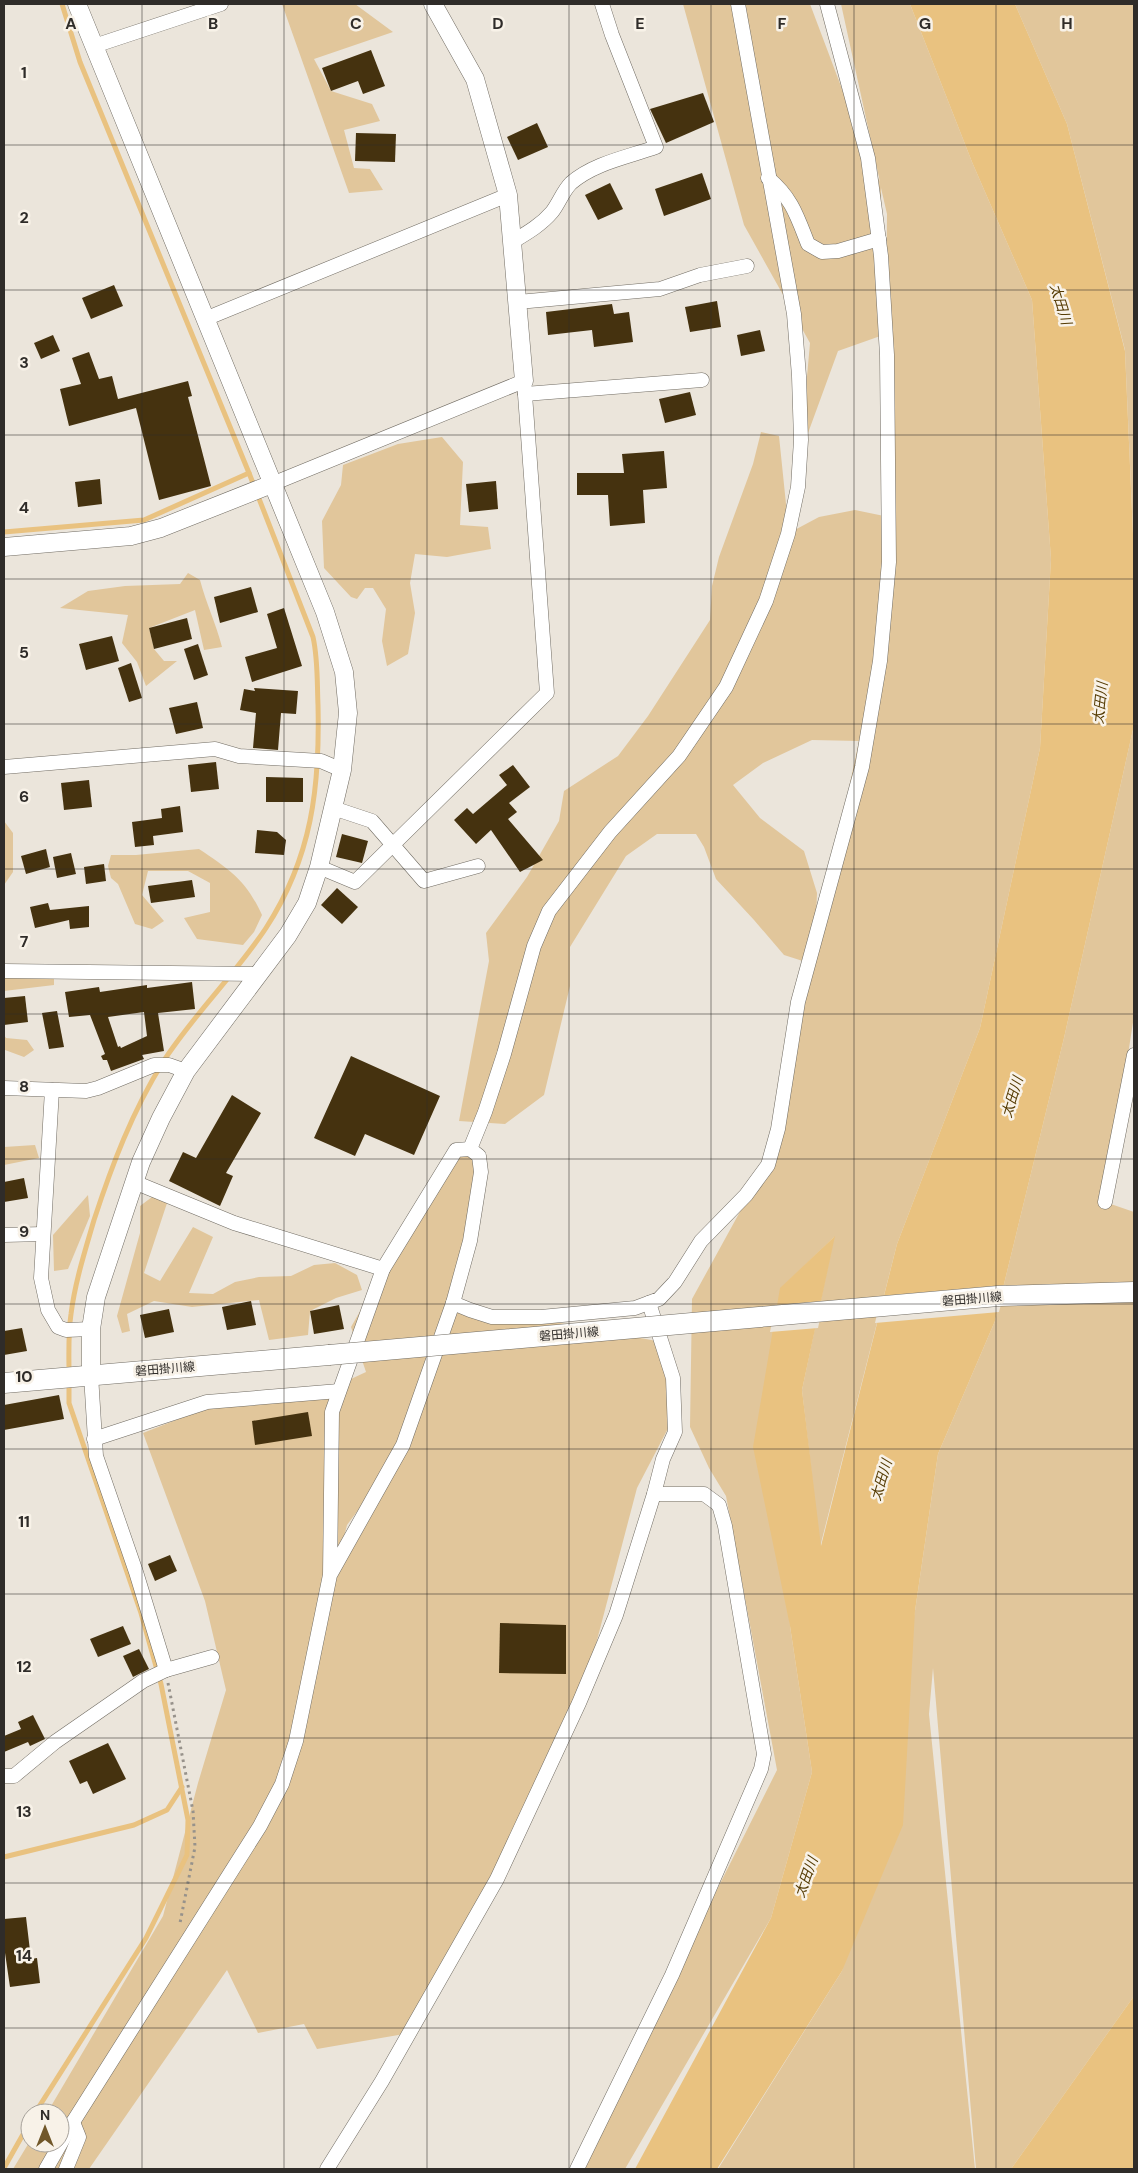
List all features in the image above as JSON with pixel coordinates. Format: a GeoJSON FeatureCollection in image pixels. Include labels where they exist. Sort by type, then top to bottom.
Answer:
{"type":"FeatureCollection","features":[{"type":"Feature","properties":{"kind":"main road","name":"磐田掛川線"},"geometry":{"type":"LineString","coordinates":[[4,1383],[998,1296],[1134,1292]]}},
{"type":"Feature","properties":{"kind":"street"},"geometry":{"type":"LineString","coordinates":[[77,4],[325,612],[344,672],[348,713],[342,770],[319,867],[307,903],[288,935],[186,1071],[161,1118],[134,1182],[96,1297],[91,1329],[91,1375],[96,1456],[136,1572],[166,1670]]}},
{"type":"Feature","properties":{"kind":"street"},"geometry":{"type":"LineString","coordinates":[[94,46],[221,4]]}},
{"type":"Feature","properties":{"kind":"street"},"geometry":{"type":"LineString","coordinates":[[319,867],[355,882],[547,693],[525,387],[508,195],[474,79],[434,4]]}},
{"type":"Feature","properties":{"kind":"street"},"geometry":{"type":"LineString","coordinates":[[512,242],[534,230],[552,212],[569,185],[581,176],[596,168],[656,147],[612,35],[602,4]]}},
{"type":"Feature","properties":{"kind":"street"},"geometry":{"type":"LineString","coordinates":[[470,1149],[485,1112],[504,1054],[534,946],[549,911],[610,832],[679,756],[726,687],[766,601],[788,534],[798,488],[801,440],[799,376],[794,314],[738,4]]}},
{"type":"Feature","properties":{"kind":"street"},"geometry":{"type":"LineString","coordinates":[[453,1303],[492,1317],[541,1317],[635,1308],[659,1299],[675,1282],[701,1241],[746,1195],[768,1165],[778,1129],[798,1002],[862,767],[880,661],[889,562],[887,355],[879,239],[868,158],[827,4]]}},
{"type":"Feature","properties":{"kind":"street"},"geometry":{"type":"LineString","coordinates":[[768,178],[783,190],[795,212],[808,244],[822,252],[838,250],[879,239]]}},
{"type":"Feature","properties":{"kind":"street"},"geometry":{"type":"LineString","coordinates":[[205,319],[508,195]]}},
{"type":"Feature","properties":{"kind":"street"},"geometry":{"type":"LineString","coordinates":[[518,302],[660,289],[700,275],[747,266]]}},
{"type":"Feature","properties":{"kind":"street"},"geometry":{"type":"LineString","coordinates":[[4,547],[131,536],[160,528],[525,387],[702,380]]}},
{"type":"Feature","properties":{"kind":"street"},"geometry":{"type":"LineString","coordinates":[[4,767],[215,749],[239,756],[321,761],[342,770]]}},
{"type":"Feature","properties":{"kind":"street"},"geometry":{"type":"LineString","coordinates":[[333,808],[372,821],[424,881],[478,866]]}},
{"type":"Feature","properties":{"kind":"street"},"geometry":{"type":"LineString","coordinates":[[4,971],[259,974]]}},
{"type":"Feature","properties":{"kind":"street"},"geometry":{"type":"LineString","coordinates":[[1105,1202],[1134,1055]]}},
{"type":"Feature","properties":{"kind":"street"},"geometry":{"type":"LineString","coordinates":[[4,1088],[86,1091],[154,1065],[169,1065],[186,1071]]}},
{"type":"Feature","properties":{"kind":"street"},"geometry":{"type":"LineString","coordinates":[[52,1090],[41,1278],[48,1310],[58,1326],[66,1330],[91,1329]]}},
{"type":"Feature","properties":{"kind":"street"},"geometry":{"type":"LineString","coordinates":[[46,2169],[73,2122],[260,1826],[282,1784],[296,1740],[330,1576],[332,1412],[349,1368],[382,1269],[456,1150],[470,1149],[479,1156],[481,1172],[470,1241],[453,1303],[403,1445],[330,1576]]}},
{"type":"Feature","properties":{"kind":"street"},"geometry":{"type":"LineString","coordinates":[[134,1182],[234,1223],[382,1269]]}},
{"type":"Feature","properties":{"kind":"street"},"geometry":{"type":"LineString","coordinates":[[4,1235],[43,1234]]}},
{"type":"Feature","properties":{"kind":"street"},"geometry":{"type":"LineString","coordinates":[[327,2169],[387,2073],[497,1879],[579,1703],[616,1615],[663,1459],[675,1432],[673,1378],[649,1303]]}},
{"type":"Feature","properties":{"kind":"street"},"geometry":{"type":"LineString","coordinates":[[94,1439],[208,1402],[339,1391]]}},
{"type":"Feature","properties":{"kind":"street"},"geometry":{"type":"LineString","coordinates":[[577,2169],[672,1975],[761,1769],[764,1754],[725,1526],[719,1505],[704,1494],[654,1494]]}},
{"type":"Feature","properties":{"kind":"street"},"geometry":{"type":"LineString","coordinates":[[4,1776],[14,1776],[55,1742],[143,1681],[166,1670],[212,1657]]}},
{"type":"Feature","properties":{"kind":"street"},"geometry":{"type":"LineString","coordinates":[[66,2169],[79,2137],[73,2122]]}},
{"type":"Feature","properties":{"kind":"path"},"geometry":{"type":"LineString","coordinates":[[166,1670],[193,1811],[195,1847],[180,1924]]}},
{"type":"Feature","properties":{"kind":"shaded area"},"geometry":{"type":"Polygon","coordinates":[[[282,4],[355,4],[393,32],[314,59],[331,91],[372,104],[380,121],[344,130],[354,168],[370,169],[383,190],[349,193],[282,4]]]}},
{"type":"Feature","properties":{"kind":"shaded area"},"geometry":{"type":"Polygon","coordinates":[[[683,4],[810,4],[868,158],[880,182],[841,4],[910,4],[972,162],[1032,300],[1051,559],[1040,748],[980,1028],[897,1244],[820,1547],[802,1390],[834,1237],[780,1289],[790,1626],[812,1772],[771,1918],[625,2169],[577,2169],[777,1770],[726,1496],[709,1468],[690,1427],[692,1299],[770,1157],[859,741],[812,740],[763,763],[733,785],[760,818],[804,851],[817,893],[815,943],[809,963],[784,955],[716,879],[704,847],[696,834],[657,834],[626,856],[570,947],[570,986],[544,1095],[505,1124],[459,1121],[489,961],[486,933],[527,877],[559,821],[564,791],[618,756],[648,716],[710,620],[712,586],[719,557],[753,464],[761,432],[779,436],[789,533],[819,517],[855,510],[884,516],[886,334],[838,351],[800,455],[810,343],[744,225],[683,4]],[[881,188],[882,266],[886,329],[887,214],[881,188]]]}},
{"type":"Feature","properties":{"kind":"shaded area"},"geometry":{"type":"Polygon","coordinates":[[[1015,4],[1134,4],[1134,557],[1125,350],[1067,124],[1015,4]]]}},
{"type":"Feature","properties":{"kind":"shaded area"},"geometry":{"type":"Polygon","coordinates":[[[442,437],[463,462],[460,525],[488,527],[491,549],[447,557],[415,554],[410,583],[415,613],[408,654],[387,666],[382,641],[386,609],[373,588],[365,588],[357,599],[351,597],[324,568],[322,521],[341,485],[343,465],[398,444],[442,437]]]}},
{"type":"Feature","properties":{"kind":"shaded area"},"geometry":{"type":"Polygon","coordinates":[[[188,573],[200,580],[222,647],[204,650],[195,610],[149,628],[154,649],[164,661],[177,661],[146,686],[137,662],[122,643],[128,615],[60,608],[88,591],[125,586],[180,584],[188,573]]]}},
{"type":"Feature","properties":{"kind":"shaded area"},"geometry":{"type":"Polygon","coordinates":[[[1134,725],[1134,1016],[1105,1202],[1134,1212],[1134,1996],[1011,2169],[976,2169],[933,1668],[929,1714],[975,2169],[718,2169],[842,1971],[915,1611],[938,1454],[995,1321],[1064,1038],[1134,725]]]}},
{"type":"Feature","properties":{"kind":"shaded area"},"geometry":{"type":"Polygon","coordinates":[[[4,821],[13,833],[13,872],[4,885],[4,821]]]}},
{"type":"Feature","properties":{"kind":"shaded area"},"geometry":{"type":"Polygon","coordinates":[[[199,849],[220,863],[243,884],[262,915],[254,932],[243,945],[197,939],[184,918],[210,912],[210,883],[188,871],[148,871],[142,895],[164,921],[152,929],[135,924],[118,884],[111,878],[108,866],[111,855],[136,855],[199,849]]]}},
{"type":"Feature","properties":{"kind":"shaded area"},"geometry":{"type":"Polygon","coordinates":[[[4,975],[54,976],[54,985],[4,991],[4,975]]]}},
{"type":"Feature","properties":{"kind":"shaded area"},"geometry":{"type":"Polygon","coordinates":[[[4,1035],[6,1038],[27,1040],[34,1050],[24,1057],[5,1050],[4,1035]]]}},
{"type":"Feature","properties":{"kind":"shaded area"},"geometry":{"type":"Polygon","coordinates":[[[35,1145],[39,1158],[4,1165],[4,1147],[35,1145]]]}},
{"type":"Feature","properties":{"kind":"shaded area"},"geometry":{"type":"Polygon","coordinates":[[[456,1150],[479,1156],[453,1303],[662,1342],[675,1415],[637,1488],[596,1644],[540,1788],[410,2033],[317,2049],[304,2024],[258,2033],[227,1970],[89,2169],[13,2169],[23,2153],[70,2153],[70,2103],[53,2103],[163,1916],[198,1783],[226,1690],[205,1601],[143,1433],[224,1401],[321,1393],[366,1372],[351,1327],[406,1231],[456,1150]],[[385,1474],[347,1525],[315,1650],[342,1555],[385,1474]]]}},
{"type":"Feature","properties":{"kind":"shaded area"},"geometry":{"type":"Polygon","coordinates":[[[88,1195],[90,1216],[68,1269],[54,1271],[53,1235],[88,1195]]]}},
{"type":"Feature","properties":{"kind":"shaded area"},"geometry":{"type":"Polygon","coordinates":[[[152,1197],[169,1197],[144,1273],[160,1281],[193,1227],[213,1237],[189,1293],[213,1294],[235,1282],[259,1277],[291,1276],[314,1265],[335,1263],[357,1275],[362,1290],[336,1298],[310,1311],[308,1335],[269,1340],[259,1300],[192,1307],[154,1301],[127,1314],[130,1331],[122,1333],[117,1316],[140,1233],[140,1206],[152,1197]]]}},
{"type":"Feature","properties":{"kind":"water","name":"太田川"},"geometry":{"type":"Polygon","coordinates":[[[910,4],[1015,4],[1067,124],[1125,351],[1134,557],[1134,725],[1064,1038],[995,1321],[938,1454],[915,1611],[903,1825],[842,1971],[717,2169],[635,2169],[771,1918],[812,1772],[790,1626],[753,1447],[780,1288],[835,1236],[802,1390],[821,1546],[897,1244],[980,1028],[1040,748],[1051,559],[1032,300],[972,162],[910,4]]]}},
{"type":"Feature","properties":{"kind":"water"},"geometry":{"type":"Polygon","coordinates":[[[1134,1996],[1134,2169],[1011,2169],[1134,1996]]]}},
{"type":"Feature","properties":{"kind":"pier"},"geometry":{"type":"Polygon","coordinates":[[[1006,1285],[999,1312],[875,1323],[881,1296],[1006,1285]]]}},
{"type":"Feature","properties":{"kind":"pier"},"geometry":{"type":"Polygon","coordinates":[[[824,1301],[818,1328],[770,1332],[775,1305],[824,1301]]]}},
{"type":"Feature","properties":{"kind":"building"},"geometry":{"type":"Polygon","coordinates":[[[371,50],[385,86],[363,94],[358,81],[331,91],[322,68],[371,50]]]}},
{"type":"Feature","properties":{"kind":"building"},"geometry":{"type":"Polygon","coordinates":[[[703,93],[714,122],[666,143],[650,109],[703,93]]]}},
{"type":"Feature","properties":{"kind":"building"},"geometry":{"type":"Polygon","coordinates":[[[537,123],[548,147],[518,160],[507,137],[537,123]]]}},
{"type":"Feature","properties":{"kind":"building"},"geometry":{"type":"Polygon","coordinates":[[[356,133],[396,134],[395,162],[355,161],[356,133]]]}},
{"type":"Feature","properties":{"kind":"building"},"geometry":{"type":"Polygon","coordinates":[[[702,173],[711,199],[664,216],[655,189],[702,173]]]}},
{"type":"Feature","properties":{"kind":"building"},"geometry":{"type":"Polygon","coordinates":[[[610,183],[623,209],[598,220],[585,195],[610,183]]]}},
{"type":"Feature","properties":{"kind":"building"},"geometry":{"type":"Polygon","coordinates":[[[114,285],[123,306],[91,319],[82,298],[114,285]]]}},
{"type":"Feature","properties":{"kind":"building"},"geometry":{"type":"Polygon","coordinates":[[[717,301],[721,327],[690,332],[685,307],[717,301]]]}},
{"type":"Feature","properties":{"kind":"building"},"geometry":{"type":"Polygon","coordinates":[[[612,304],[614,314],[629,312],[633,342],[594,347],[592,330],[548,335],[546,312],[612,304]]]}},
{"type":"Feature","properties":{"kind":"building"},"geometry":{"type":"Polygon","coordinates":[[[760,330],[765,351],[741,356],[737,335],[760,330]]]}},
{"type":"Feature","properties":{"kind":"building"},"geometry":{"type":"Polygon","coordinates":[[[53,335],[60,351],[41,359],[34,343],[53,335]]]}},
{"type":"Feature","properties":{"kind":"building"},"geometry":{"type":"Polygon","coordinates":[[[89,352],[99,379],[112,376],[118,399],[188,381],[192,396],[188,397],[211,486],[159,500],[136,408],[69,426],[60,389],[81,384],[72,358],[89,352]]]}},
{"type":"Feature","properties":{"kind":"building"},"geometry":{"type":"Polygon","coordinates":[[[690,392],[696,415],[665,423],[659,399],[690,392]]]}},
{"type":"Feature","properties":{"kind":"building"},"geometry":{"type":"Polygon","coordinates":[[[664,451],[667,488],[643,490],[645,523],[610,526],[608,495],[577,495],[577,473],[624,473],[622,454],[664,451]]]}},
{"type":"Feature","properties":{"kind":"building"},"geometry":{"type":"Polygon","coordinates":[[[100,479],[102,504],[78,507],[75,482],[100,479]]]}},
{"type":"Feature","properties":{"kind":"building"},"geometry":{"type":"Polygon","coordinates":[[[496,481],[498,509],[469,512],[466,484],[496,481]]]}},
{"type":"Feature","properties":{"kind":"building"},"geometry":{"type":"Polygon","coordinates":[[[251,587],[258,612],[220,623],[214,597],[251,587]]]}},
{"type":"Feature","properties":{"kind":"building"},"geometry":{"type":"Polygon","coordinates":[[[284,608],[302,666],[252,682],[245,657],[277,648],[267,614],[284,608]]]}},
{"type":"Feature","properties":{"kind":"building"},"geometry":{"type":"Polygon","coordinates":[[[187,618],[192,639],[154,649],[149,628],[187,618]]]}},
{"type":"Feature","properties":{"kind":"building"},"geometry":{"type":"Polygon","coordinates":[[[112,636],[119,661],[86,670],[79,644],[112,636]]]}},
{"type":"Feature","properties":{"kind":"building"},"geometry":{"type":"Polygon","coordinates":[[[198,644],[208,675],[194,680],[184,649],[198,644]]]}},
{"type":"Feature","properties":{"kind":"building"},"geometry":{"type":"Polygon","coordinates":[[[131,663],[142,698],[129,702],[118,668],[131,663]]]}},
{"type":"Feature","properties":{"kind":"building"},"geometry":{"type":"Polygon","coordinates":[[[254,688],[298,691],[296,714],[281,713],[278,750],[253,748],[256,713],[240,710],[244,689],[255,691],[254,688]]]}},
{"type":"Feature","properties":{"kind":"building"},"geometry":{"type":"Polygon","coordinates":[[[197,702],[203,728],[176,734],[169,708],[197,702]]]}},
{"type":"Feature","properties":{"kind":"building"},"geometry":{"type":"Polygon","coordinates":[[[216,762],[219,789],[191,792],[188,765],[216,762]]]}},
{"type":"Feature","properties":{"kind":"building"},"geometry":{"type":"Polygon","coordinates":[[[513,765],[530,787],[509,803],[517,812],[508,819],[543,860],[520,872],[491,830],[476,844],[454,820],[467,808],[473,814],[507,785],[499,775],[513,765]]]}},
{"type":"Feature","properties":{"kind":"building"},"geometry":{"type":"Polygon","coordinates":[[[266,777],[303,778],[303,802],[266,802],[266,777]]]}},
{"type":"Feature","properties":{"kind":"building"},"geometry":{"type":"Polygon","coordinates":[[[89,780],[92,807],[64,810],[61,783],[89,780]]]}},
{"type":"Feature","properties":{"kind":"building"},"geometry":{"type":"Polygon","coordinates":[[[180,806],[183,832],[153,836],[154,845],[135,847],[132,822],[162,818],[161,809],[180,806]]]}},
{"type":"Feature","properties":{"kind":"building"},"geometry":{"type":"Polygon","coordinates":[[[257,830],[277,832],[286,840],[284,855],[255,853],[257,830]]]}},
{"type":"Feature","properties":{"kind":"building"},"geometry":{"type":"Polygon","coordinates":[[[342,834],[368,841],[362,863],[336,857],[342,834]]]}},
{"type":"Feature","properties":{"kind":"building"},"geometry":{"type":"Polygon","coordinates":[[[46,849],[50,867],[26,874],[21,856],[46,849]]]}},
{"type":"Feature","properties":{"kind":"building"},"geometry":{"type":"Polygon","coordinates":[[[71,853],[76,874],[57,878],[53,857],[71,853]]]}},
{"type":"Feature","properties":{"kind":"building"},"geometry":{"type":"Polygon","coordinates":[[[104,864],[106,881],[86,884],[84,867],[104,864]]]}},
{"type":"Feature","properties":{"kind":"building"},"geometry":{"type":"Polygon","coordinates":[[[192,880],[195,897],[151,903],[148,886],[192,880]]]}},
{"type":"Feature","properties":{"kind":"building"},"geometry":{"type":"Polygon","coordinates":[[[337,888],[358,907],[342,924],[321,905],[337,888]]]}},
{"type":"Feature","properties":{"kind":"building"},"geometry":{"type":"Polygon","coordinates":[[[48,903],[50,910],[89,906],[89,927],[70,929],[69,920],[35,928],[30,907],[48,903]]]}},
{"type":"Feature","properties":{"kind":"building"},"geometry":{"type":"Polygon","coordinates":[[[192,982],[195,1009],[158,1013],[164,1051],[142,1055],[144,1059],[111,1071],[107,1060],[103,1060],[101,1056],[105,1054],[90,1015],[69,1017],[65,992],[99,987],[100,992],[147,985],[147,988],[192,982]],[[144,1012],[108,1017],[118,1047],[120,1046],[121,1048],[147,1036],[144,1012]]]}},
{"type":"Feature","properties":{"kind":"building"},"geometry":{"type":"Polygon","coordinates":[[[25,996],[28,1022],[4,1025],[4,998],[25,996]]]}},
{"type":"Feature","properties":{"kind":"building"},"geometry":{"type":"Polygon","coordinates":[[[57,1011],[64,1047],[49,1049],[42,1013],[57,1011]]]}},
{"type":"Feature","properties":{"kind":"building"},"geometry":{"type":"Polygon","coordinates":[[[351,1056],[440,1096],[414,1155],[365,1134],[355,1156],[314,1138],[351,1056]]]}},
{"type":"Feature","properties":{"kind":"building"},"geometry":{"type":"Polygon","coordinates":[[[232,1095],[261,1113],[226,1173],[233,1176],[220,1206],[169,1181],[183,1152],[196,1158],[232,1095]]]}},
{"type":"Feature","properties":{"kind":"building"},"geometry":{"type":"Polygon","coordinates":[[[24,1178],[28,1198],[4,1202],[4,1182],[24,1178]]]}},
{"type":"Feature","properties":{"kind":"building"},"geometry":{"type":"Polygon","coordinates":[[[251,1301],[256,1325],[227,1330],[222,1307],[251,1301]]]}},
{"type":"Feature","properties":{"kind":"building"},"geometry":{"type":"Polygon","coordinates":[[[339,1305],[344,1329],[314,1334],[310,1311],[339,1305]]]}},
{"type":"Feature","properties":{"kind":"building"},"geometry":{"type":"Polygon","coordinates":[[[169,1309],[174,1332],[145,1338],[140,1315],[169,1309]]]}},
{"type":"Feature","properties":{"kind":"building"},"geometry":{"type":"Polygon","coordinates":[[[22,1328],[27,1351],[4,1355],[4,1331],[22,1328]]]}},
{"type":"Feature","properties":{"kind":"building"},"geometry":{"type":"Polygon","coordinates":[[[59,1395],[64,1419],[4,1430],[4,1405],[59,1395]]]}},
{"type":"Feature","properties":{"kind":"building"},"geometry":{"type":"Polygon","coordinates":[[[308,1412],[312,1436],[255,1445],[252,1421],[308,1412]]]}},
{"type":"Feature","properties":{"kind":"building"},"geometry":{"type":"Polygon","coordinates":[[[170,1555],[177,1571],[155,1581],[148,1564],[170,1555]]]}},
{"type":"Feature","properties":{"kind":"building"},"geometry":{"type":"Polygon","coordinates":[[[500,1623],[566,1625],[566,1674],[499,1673],[500,1623]]]}},
{"type":"Feature","properties":{"kind":"building"},"geometry":{"type":"Polygon","coordinates":[[[123,1626],[131,1644],[98,1657],[90,1639],[123,1626]]]}},
{"type":"Feature","properties":{"kind":"building"},"geometry":{"type":"Polygon","coordinates":[[[139,1649],[149,1669],[133,1677],[123,1656],[139,1649]]]}},
{"type":"Feature","properties":{"kind":"building"},"geometry":{"type":"Polygon","coordinates":[[[33,1715],[45,1739],[30,1746],[28,1742],[4,1752],[4,1736],[21,1729],[18,1722],[33,1715]]]}},
{"type":"Feature","properties":{"kind":"building"},"geometry":{"type":"Polygon","coordinates":[[[108,1743],[126,1779],[93,1794],[87,1781],[80,1784],[69,1761],[108,1743]]]}},
{"type":"Feature","properties":{"kind":"building"},"geometry":{"type":"Polygon","coordinates":[[[26,1917],[31,1959],[37,1958],[40,1983],[10,1987],[4,1946],[4,1919],[26,1917]]]}},
{"type":"Feature","properties":{"kind":"waterway"},"geometry":{"type":"LineString","coordinates":[[62,4],[80,62],[249,473],[313,637],[317,671],[318,735],[315,793],[310,821],[294,875],[282,901],[254,945],[187,1028],[163,1062],[132,1119],[108,1179],[94,1220],[75,1290],[69,1329],[69,1374]]}},
{"type":"Feature","properties":{"kind":"waterway"},"geometry":{"type":"LineString","coordinates":[[4,532],[144,520],[249,473]]}},
{"type":"Feature","properties":{"kind":"waterway"},"geometry":{"type":"LineString","coordinates":[[41,2103],[146,1938],[187,1855],[188,1820],[161,1684],[141,1613],[69,1403],[69,1383]]}},
{"type":"Feature","properties":{"kind":"waterway"},"geometry":{"type":"LineString","coordinates":[[4,1857],[134,1825],[167,1810],[182,1787]]}},
{"type":"Feature","properties":{"kind":"waterway"},"geometry":{"type":"LineString","coordinates":[[4,2168],[20,2140]]}}]}
